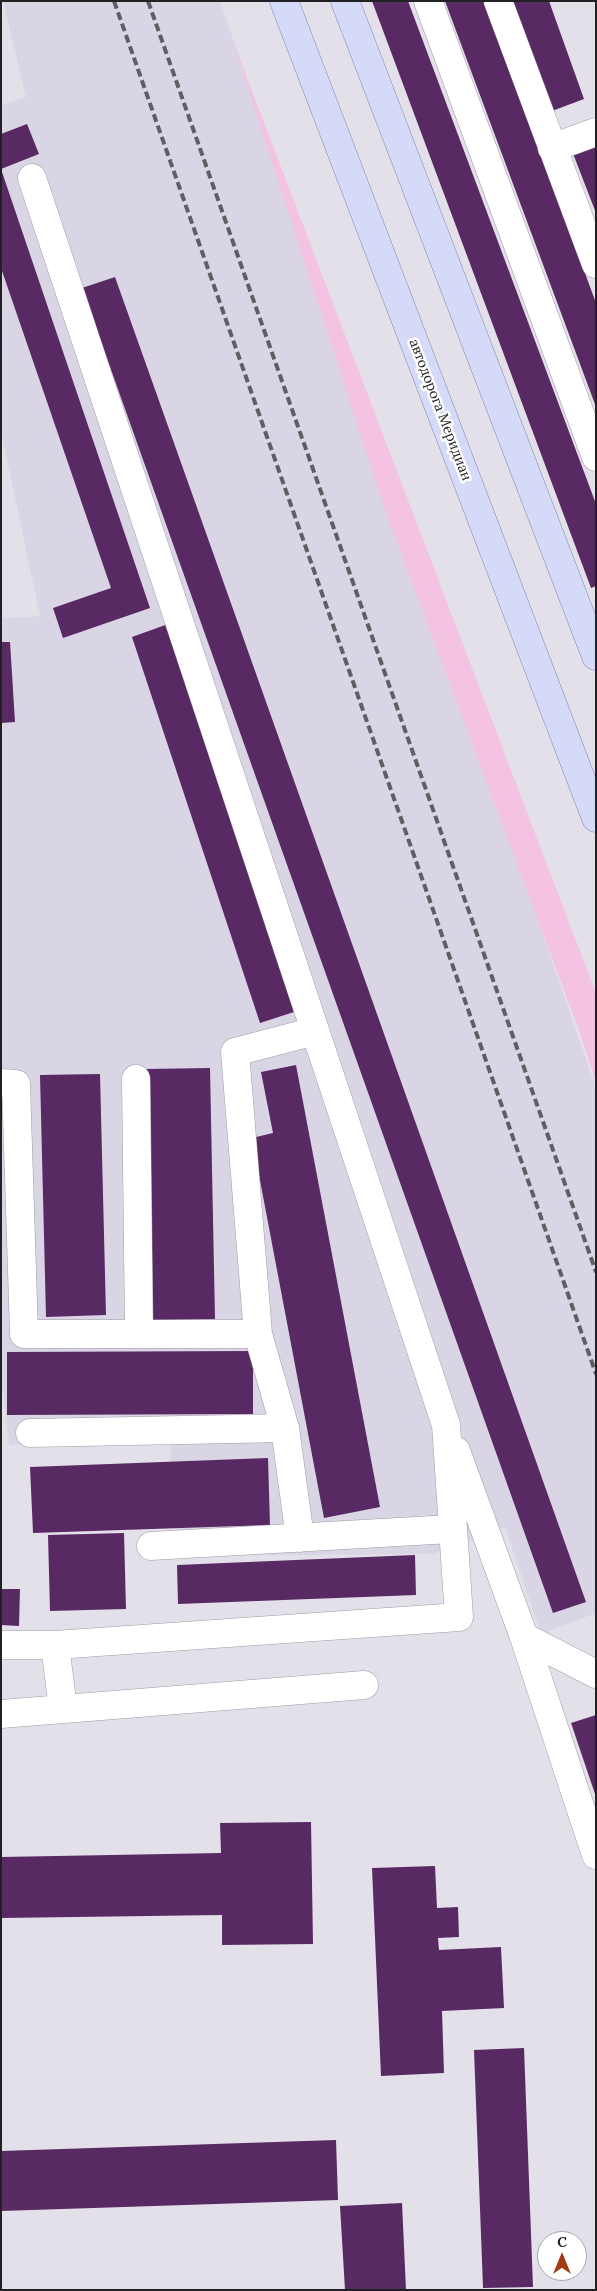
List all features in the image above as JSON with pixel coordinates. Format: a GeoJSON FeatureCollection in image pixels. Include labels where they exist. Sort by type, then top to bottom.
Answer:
{"type":"FeatureCollection","features":[{"type":"Feature","properties":{"kind":"main road","name":"автодорога Меридиан"},"geometry":{"type":"LineString","coordinates":[[284,1],[596,818]]}},
{"type":"Feature","properties":{"kind":"main road"},"geometry":{"type":"LineString","coordinates":[[345,1],[596,656]]}},
{"type":"Feature","properties":{"kind":"lane"},"geometry":{"type":"LineString","coordinates":[[428,1],[596,457]]}},
{"type":"Feature","properties":{"kind":"lane"},"geometry":{"type":"LineString","coordinates":[[498,1],[596,264]]}},
{"type":"Feature","properties":{"kind":"lane"},"geometry":{"type":"LineString","coordinates":[[552,148],[596,132]]}},
{"type":"Feature","properties":{"kind":"lane"},"geometry":{"type":"LineString","coordinates":[[32,178],[446,1424],[524,1638],[596,1855]]}},
{"type":"Feature","properties":{"kind":"lane"},"geometry":{"type":"LineString","coordinates":[[300,1538],[285,1428],[258,1334],[235,1052],[315,1031]]}},
{"type":"Feature","properties":{"kind":"lane"},"geometry":{"type":"LineString","coordinates":[[136,1079],[139,1334]]}},
{"type":"Feature","properties":{"kind":"lane"},"geometry":{"type":"LineString","coordinates":[[1,1083],[16,1084],[24,1334],[258,1334]]}},
{"type":"Feature","properties":{"kind":"lane"},"geometry":{"type":"LineString","coordinates":[[1,1645],[55,1644],[458,1617],[451,1529],[446,1424]]}},
{"type":"Feature","properties":{"kind":"lane"},"geometry":{"type":"LineString","coordinates":[[30,1433],[285,1428]]}},
{"type":"Feature","properties":{"kind":"lane"},"geometry":{"type":"LineString","coordinates":[[151,1546],[451,1529]]}},
{"type":"Feature","properties":{"kind":"lane"},"geometry":{"type":"LineString","coordinates":[[524,1638],[596,1674]]}},
{"type":"Feature","properties":{"kind":"lane"},"geometry":{"type":"LineString","coordinates":[[55,1644],[63,1709]]}},
{"type":"Feature","properties":{"kind":"lane"},"geometry":{"type":"LineString","coordinates":[[1,1714],[364,1684]]}},
{"type":"Feature","properties":{"kind":"shaded area"},"geometry":{"type":"Polygon","coordinates":[[[3,1],[220,1],[596,1088],[596,1613],[541,1634],[505,1527],[434,1554],[176,1556],[170,1439],[9,1445],[1,1378],[1,618],[40,616],[1,431],[1,105],[26,97],[3,1]]]}},
{"type":"Feature","properties":{"kind":"shaded area"},"geometry":{"type":"Polygon","coordinates":[[[231,36],[596,993],[596,1082],[580,1033],[385,510],[231,36]]]}},
{"type":"Feature","properties":{"kind":"building"},"geometry":{"type":"Polygon","coordinates":[[[372,1],[408,1],[596,504],[596,586],[591,588],[372,1]]]}},
{"type":"Feature","properties":{"kind":"building"},"geometry":{"type":"Polygon","coordinates":[[[445,1],[485,1],[596,303],[596,407],[445,1]]]}},
{"type":"Feature","properties":{"kind":"building"},"geometry":{"type":"Polygon","coordinates":[[[512,1],[549,1],[584,99],[552,111],[512,1]]]}},
{"type":"Feature","properties":{"kind":"building"},"geometry":{"type":"Polygon","coordinates":[[[27,124],[39,154],[1,169],[1,134],[27,124]]]}},
{"type":"Feature","properties":{"kind":"building"},"geometry":{"type":"Polygon","coordinates":[[[596,141],[596,213],[572,151],[596,141]]]}},
{"type":"Feature","properties":{"kind":"building"},"geometry":{"type":"Polygon","coordinates":[[[2,172],[150,608],[63,638],[53,608],[111,588],[1,268],[2,172]]]}},
{"type":"Feature","properties":{"kind":"building"},"geometry":{"type":"Polygon","coordinates":[[[115,277],[586,1602],[553,1613],[82,288],[115,277]]]}},
{"type":"Feature","properties":{"kind":"building"},"geometry":{"type":"Polygon","coordinates":[[[168,624],[297,1011],[260,1023],[132,637],[168,624]]]}},
{"type":"Feature","properties":{"kind":"building"},"geometry":{"type":"Polygon","coordinates":[[[1,642],[10,642],[15,722],[1,723],[1,642]]]}},
{"type":"Feature","properties":{"kind":"building"},"geometry":{"type":"Polygon","coordinates":[[[296,1065],[380,1507],[324,1518],[252,1138],[273,1133],[261,1072],[296,1065]]]}},
{"type":"Feature","properties":{"kind":"building"},"geometry":{"type":"Polygon","coordinates":[[[210,1068],[215,1319],[150,1320],[145,1069],[210,1068]]]}},
{"type":"Feature","properties":{"kind":"building"},"geometry":{"type":"Polygon","coordinates":[[[100,1074],[106,1315],[46,1317],[40,1075],[100,1074]]]}},
{"type":"Feature","properties":{"kind":"building"},"geometry":{"type":"Polygon","coordinates":[[[253,1351],[253,1414],[7,1415],[7,1352],[253,1351]]]}},
{"type":"Feature","properties":{"kind":"building"},"geometry":{"type":"Polygon","coordinates":[[[268,1458],[270,1525],[33,1533],[30,1467],[268,1458]]]}},
{"type":"Feature","properties":{"kind":"building"},"geometry":{"type":"Polygon","coordinates":[[[124,1533],[126,1609],[50,1611],[48,1535],[124,1533]]]}},
{"type":"Feature","properties":{"kind":"building"},"geometry":{"type":"Polygon","coordinates":[[[415,1555],[416,1595],[178,1604],[177,1565],[415,1555]]]}},
{"type":"Feature","properties":{"kind":"building"},"geometry":{"type":"Polygon","coordinates":[[[1,1589],[20,1589],[19,1626],[1,1625],[1,1589]]]}},
{"type":"Feature","properties":{"kind":"building"},"geometry":{"type":"Polygon","coordinates":[[[596,1715],[596,1794],[595,1794],[571,1723],[596,1715]]]}},
{"type":"Feature","properties":{"kind":"building"},"geometry":{"type":"Polygon","coordinates":[[[311,1822],[313,1944],[222,1945],[222,1915],[1,1918],[1,1857],[221,1853],[220,1823],[311,1822]]]}},
{"type":"Feature","properties":{"kind":"building"},"geometry":{"type":"Polygon","coordinates":[[[435,1866],[437,1908],[458,1907],[459,1937],[438,1938],[439,1950],[501,1947],[504,2008],[442,2011],[444,2073],[381,2076],[372,1868],[435,1866]]]}},
{"type":"Feature","properties":{"kind":"building"},"geometry":{"type":"Polygon","coordinates":[[[524,2048],[533,2287],[483,2288],[474,2050],[524,2048]]]}},
{"type":"Feature","properties":{"kind":"building"},"geometry":{"type":"Polygon","coordinates":[[[336,2140],[338,2200],[1,2211],[1,2151],[336,2140]]]}},
{"type":"Feature","properties":{"kind":"building"},"geometry":{"type":"Polygon","coordinates":[[[402,2203],[406,2290],[345,2290],[340,2206],[402,2203]]]}},
{"type":"Feature","properties":{"kind":"railway"},"geometry":{"type":"LineString","coordinates":[[114,1],[596,1374]]}},
{"type":"Feature","properties":{"kind":"railway"},"geometry":{"type":"LineString","coordinates":[[148,1],[596,1272]]}}]}
